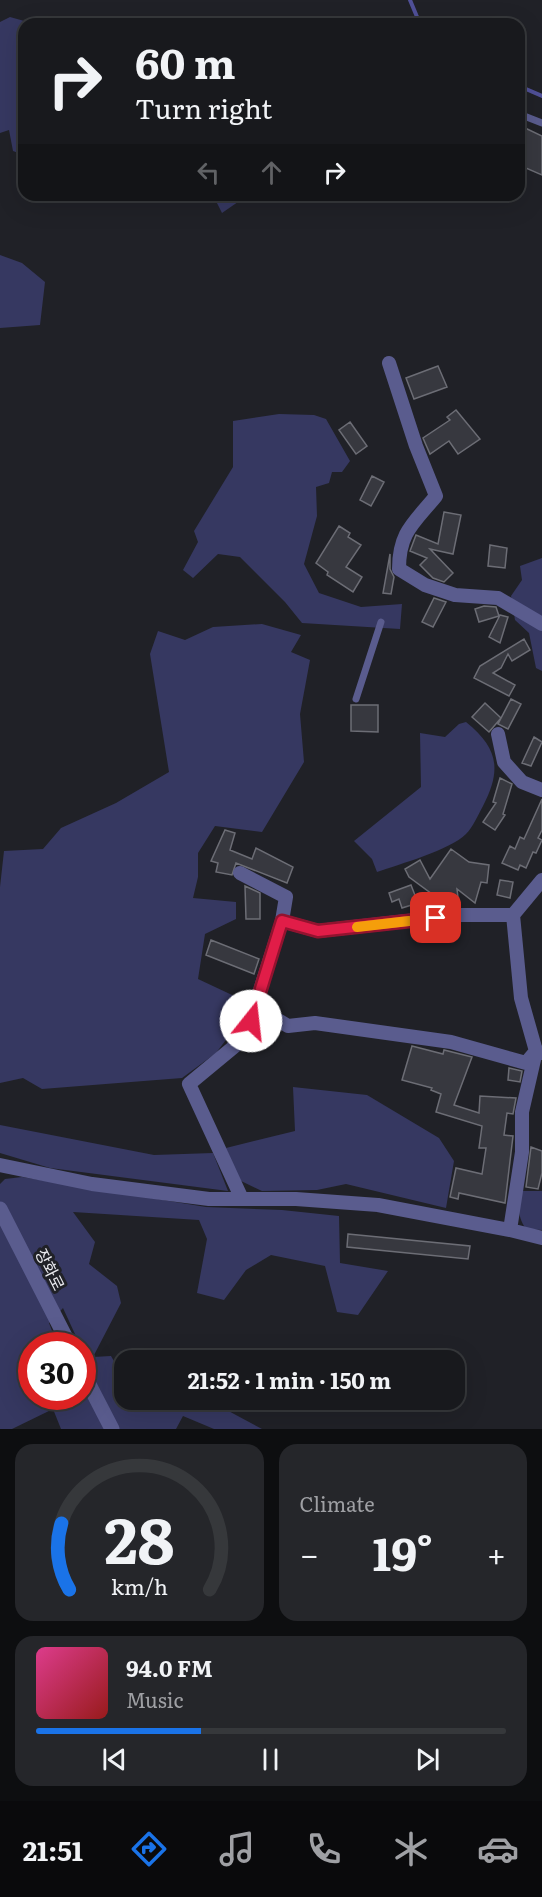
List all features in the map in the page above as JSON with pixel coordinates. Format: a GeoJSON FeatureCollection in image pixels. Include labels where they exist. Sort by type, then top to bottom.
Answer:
{"type":"FeatureCollection","features":[{"type":"Feature","properties":{"kind":"street"},"geometry":{"type":"LineString","coordinates":[[388,363],[416,446],[436,496],[403,537],[399,569],[424,585],[455,595],[498,598],[542,624]]}},
{"type":"Feature","properties":{"kind":"street"},"geometry":{"type":"LineString","coordinates":[[498,734],[504,762],[522,782],[542,790]]}},
{"type":"Feature","properties":{"kind":"street"},"geometry":{"type":"LineString","coordinates":[[240,873],[286,897],[282,921],[247,1036],[189,1084],[242,1199]]}},
{"type":"Feature","properties":{"kind":"street"},"geometry":{"type":"LineString","coordinates":[[282,921],[318,931],[460,915],[513,915],[534,893],[542,880]]}},
{"type":"Feature","properties":{"kind":"street"},"geometry":{"type":"LineString","coordinates":[[510,1230],[522,1152],[522,1112],[539,1052],[521,998],[513,915]]}},
{"type":"Feature","properties":{"kind":"street"},"geometry":{"type":"LineString","coordinates":[[255,1006],[288,1026],[315,1023],[451,1042],[526,1063],[539,1052]]}},
{"type":"Feature","properties":{"kind":"street"},"geometry":{"type":"LineString","coordinates":[[0,1165],[104,1185],[209,1199],[296,1199],[378,1205],[542,1238]]}},
{"type":"Feature","properties":{"kind":"street","name":"장화로"},"geometry":{"type":"LineString","coordinates":[[0,1209],[63,1332]]}},
{"type":"Feature","properties":{"kind":"street"},"geometry":{"type":"LineString","coordinates":[[96,1398],[112,1429]]}},
{"type":"Feature","properties":{"kind":"lane"},"geometry":{"type":"LineString","coordinates":[[525,116],[542,123]]}},
{"type":"Feature","properties":{"kind":"lane"},"geometry":{"type":"LineString","coordinates":[[356,699],[381,622]]}},
{"type":"Feature","properties":{"kind":"shaded area"},"geometry":{"type":"Polygon","coordinates":[[[10,17],[18,19],[18,153],[13,151],[9,130],[0,133],[0,22],[10,17]]]}},
{"type":"Feature","properties":{"kind":"shaded area"},"geometry":{"type":"Polygon","coordinates":[[[216,201],[239,201],[222,213],[216,201]]]}},
{"type":"Feature","properties":{"kind":"shaded area"},"geometry":{"type":"Polygon","coordinates":[[[0,255],[22,263],[45,282],[40,325],[0,328],[0,255]]]}},
{"type":"Feature","properties":{"kind":"shaded area"},"geometry":{"type":"Polygon","coordinates":[[[279,414],[314,415],[326,419],[350,461],[342,472],[332,472],[329,483],[316,487],[317,516],[304,564],[319,593],[361,607],[402,604],[400,629],[302,623],[285,602],[240,557],[218,554],[193,578],[183,570],[198,542],[194,531],[233,467],[233,421],[279,414]]]}},
{"type":"Feature","properties":{"kind":"shaded area"},"geometry":{"type":"Polygon","coordinates":[[[542,558],[542,671],[536,668],[529,633],[515,620],[511,596],[522,580],[520,566],[542,558]]]}},
{"type":"Feature","properties":{"kind":"shaded area"},"geometry":{"type":"Polygon","coordinates":[[[262,624],[301,635],[291,652],[310,660],[300,714],[304,762],[262,832],[215,826],[198,853],[198,877],[193,898],[236,902],[236,919],[205,934],[198,979],[247,1002],[235,1028],[216,1053],[182,1078],[42,1089],[23,1078],[0,1083],[0,887],[4,851],[43,849],[61,828],[116,803],[169,772],[150,654],[158,631],[185,640],[213,627],[262,624]]]}},
{"type":"Feature","properties":{"kind":"shaded area"},"geometry":{"type":"Polygon","coordinates":[[[466,722],[485,741],[494,760],[493,781],[473,824],[466,834],[449,846],[377,872],[372,859],[354,841],[421,787],[420,733],[445,737],[459,724],[466,722]]]}},
{"type":"Feature","properties":{"kind":"shaded area"},"geometry":{"type":"Polygon","coordinates":[[[293,1087],[367,1095],[439,1138],[454,1161],[446,1208],[346,1184],[317,1190],[262,1191],[239,1180],[226,1148],[295,1131],[293,1087]]]}},
{"type":"Feature","properties":{"kind":"shaded area"},"geometry":{"type":"Polygon","coordinates":[[[0,1125],[154,1155],[213,1153],[228,1191],[50,1168],[0,1153],[0,1125]]]}},
{"type":"Feature","properties":{"kind":"shaded area"},"geometry":{"type":"Polygon","coordinates":[[[22,1177],[206,1207],[282,1210],[339,1216],[340,1263],[388,1271],[358,1315],[337,1312],[325,1266],[271,1255],[246,1270],[224,1300],[197,1293],[207,1239],[199,1220],[73,1212],[95,1242],[89,1264],[117,1286],[121,1303],[96,1351],[96,1332],[74,1332],[63,1308],[49,1323],[52,1332],[18,1332],[18,1410],[51,1410],[12,1429],[0,1429],[0,1184],[5,1179],[22,1177]]]}},
{"type":"Feature","properties":{"kind":"shaded area"},"geometry":{"type":"Polygon","coordinates":[[[521,1191],[542,1191],[542,1230],[526,1229],[523,1224],[519,1211],[521,1191]]]}},
{"type":"Feature","properties":{"kind":"shaded area"},"geometry":{"type":"Polygon","coordinates":[[[111,1356],[114,1361],[114,1410],[227,1410],[262,1429],[214,1429],[183,1416],[176,1429],[61,1429],[53,1410],[96,1410],[96,1357],[111,1356]]]}},
{"type":"Feature","properties":{"kind":"building"},"geometry":{"type":"Polygon","coordinates":[[[525,128],[542,136],[542,175],[525,168],[525,128]]]}},
{"type":"Feature","properties":{"kind":"building"},"geometry":{"type":"Polygon","coordinates":[[[438,366],[447,387],[414,399],[406,378],[438,366]]]}},
{"type":"Feature","properties":{"kind":"building"},"geometry":{"type":"Polygon","coordinates":[[[456,410],[480,439],[458,454],[449,441],[430,454],[423,438],[450,420],[447,417],[456,410]]]}},
{"type":"Feature","properties":{"kind":"building"},"geometry":{"type":"Polygon","coordinates":[[[350,422],[367,446],[356,454],[339,430],[350,422]]]}},
{"type":"Feature","properties":{"kind":"building"},"geometry":{"type":"Polygon","coordinates":[[[372,476],[384,482],[371,506],[360,500],[372,476]]]}},
{"type":"Feature","properties":{"kind":"building"},"geometry":{"type":"Polygon","coordinates":[[[444,512],[461,515],[453,554],[430,549],[453,573],[444,582],[433,578],[420,565],[427,558],[410,551],[416,535],[438,544],[444,512]]]}},
{"type":"Feature","properties":{"kind":"building"},"geometry":{"type":"Polygon","coordinates":[[[339,526],[350,533],[348,537],[361,545],[346,567],[362,577],[353,592],[327,575],[328,572],[316,563],[339,526]]]}},
{"type":"Feature","properties":{"kind":"building"},"geometry":{"type":"Polygon","coordinates":[[[490,545],[507,548],[505,568],[488,566],[490,545]]]}},
{"type":"Feature","properties":{"kind":"building"},"geometry":{"type":"Polygon","coordinates":[[[390,554],[390,569],[394,577],[391,594],[383,593],[390,554]]]}},
{"type":"Feature","properties":{"kind":"building"},"geometry":{"type":"Polygon","coordinates":[[[434,598],[446,602],[433,627],[422,622],[434,598]]]}},
{"type":"Feature","properties":{"kind":"building"},"geometry":{"type":"Polygon","coordinates":[[[484,606],[496,607],[499,616],[479,622],[475,609],[484,606]]]}},
{"type":"Feature","properties":{"kind":"building"},"geometry":{"type":"Polygon","coordinates":[[[500,615],[508,617],[500,643],[489,637],[500,615]]]}},
{"type":"Feature","properties":{"kind":"building"},"geometry":{"type":"Polygon","coordinates":[[[524,639],[530,650],[512,661],[508,654],[501,668],[493,673],[515,685],[509,696],[474,678],[480,666],[524,639]]]}},
{"type":"Feature","properties":{"kind":"building"},"geometry":{"type":"Polygon","coordinates":[[[511,699],[521,704],[508,729],[498,724],[511,699]]]}},
{"type":"Feature","properties":{"kind":"building"},"geometry":{"type":"Polygon","coordinates":[[[485,703],[501,718],[489,732],[472,717],[485,703]]]}},
{"type":"Feature","properties":{"kind":"building"},"geometry":{"type":"Polygon","coordinates":[[[351,705],[378,705],[378,732],[351,731],[351,705]]]}},
{"type":"Feature","properties":{"kind":"building"},"geometry":{"type":"Polygon","coordinates":[[[534,737],[542,742],[531,766],[522,763],[534,737]]]}},
{"type":"Feature","properties":{"kind":"building"},"geometry":{"type":"Polygon","coordinates":[[[500,778],[512,784],[503,814],[505,815],[495,830],[483,822],[496,803],[493,802],[500,778]]]}},
{"type":"Feature","properties":{"kind":"building"},"geometry":{"type":"Polygon","coordinates":[[[542,799],[542,830],[538,838],[542,840],[536,853],[533,852],[526,868],[520,865],[518,870],[502,863],[510,846],[515,849],[520,837],[524,839],[542,799]]]}},
{"type":"Feature","properties":{"kind":"building"},"geometry":{"type":"Polygon","coordinates":[[[225,830],[235,833],[230,850],[252,859],[256,848],[293,867],[287,883],[236,863],[232,875],[216,872],[218,863],[211,861],[225,830]]]}},
{"type":"Feature","properties":{"kind":"building"},"geometry":{"type":"Polygon","coordinates":[[[451,849],[469,862],[489,865],[487,883],[481,882],[475,903],[457,889],[459,906],[441,908],[440,900],[409,877],[405,869],[420,860],[430,879],[451,849]]]}},
{"type":"Feature","properties":{"kind":"building"},"geometry":{"type":"Polygon","coordinates":[[[500,880],[513,882],[510,898],[497,895],[500,880]]]}},
{"type":"Feature","properties":{"kind":"building"},"geometry":{"type":"Polygon","coordinates":[[[411,885],[418,903],[402,908],[399,899],[392,902],[389,893],[411,885]]]}},
{"type":"Feature","properties":{"kind":"building"},"geometry":{"type":"Polygon","coordinates":[[[245,886],[260,893],[260,919],[246,919],[245,886]]]}},
{"type":"Feature","properties":{"kind":"building"},"geometry":{"type":"Polygon","coordinates":[[[211,940],[259,959],[254,974],[206,955],[211,940]]]}},
{"type":"Feature","properties":{"kind":"building"},"geometry":{"type":"Polygon","coordinates":[[[412,1046],[443,1054],[444,1050],[472,1057],[454,1105],[479,1113],[480,1096],[516,1098],[513,1114],[507,1113],[504,1135],[513,1136],[505,1203],[459,1193],[458,1199],[450,1197],[456,1168],[482,1174],[486,1148],[479,1148],[482,1126],[436,1112],[441,1094],[431,1090],[432,1088],[402,1080],[412,1046]]]}},
{"type":"Feature","properties":{"kind":"building"},"geometry":{"type":"Polygon","coordinates":[[[509,1068],[522,1071],[520,1082],[508,1080],[509,1068]]]}},
{"type":"Feature","properties":{"kind":"building"},"geometry":{"type":"Polygon","coordinates":[[[531,1147],[542,1151],[542,1173],[538,1189],[526,1187],[531,1147]]]}},
{"type":"Feature","properties":{"kind":"building"},"geometry":{"type":"Polygon","coordinates":[[[348,1234],[470,1246],[468,1259],[347,1247],[348,1234]]]}},
{"type":"Feature","properties":{"kind":"waterway"},"geometry":{"type":"LineString","coordinates":[[410,0],[418,18]]}},
{"type":"Feature","properties":{"kind":"waterway"},"geometry":{"type":"LineString","coordinates":[[525,89],[542,96]]}},
{"type":"Feature","properties":{"kind":"slow traffic"},"geometry":{"type":"LineString","coordinates":[[357,927],[409,921]]}},
{"type":"Feature","properties":{"kind":"route"},"geometry":{"type":"LineString","coordinates":[[251,1021],[282,921],[318,931],[436,918]]}}]}
